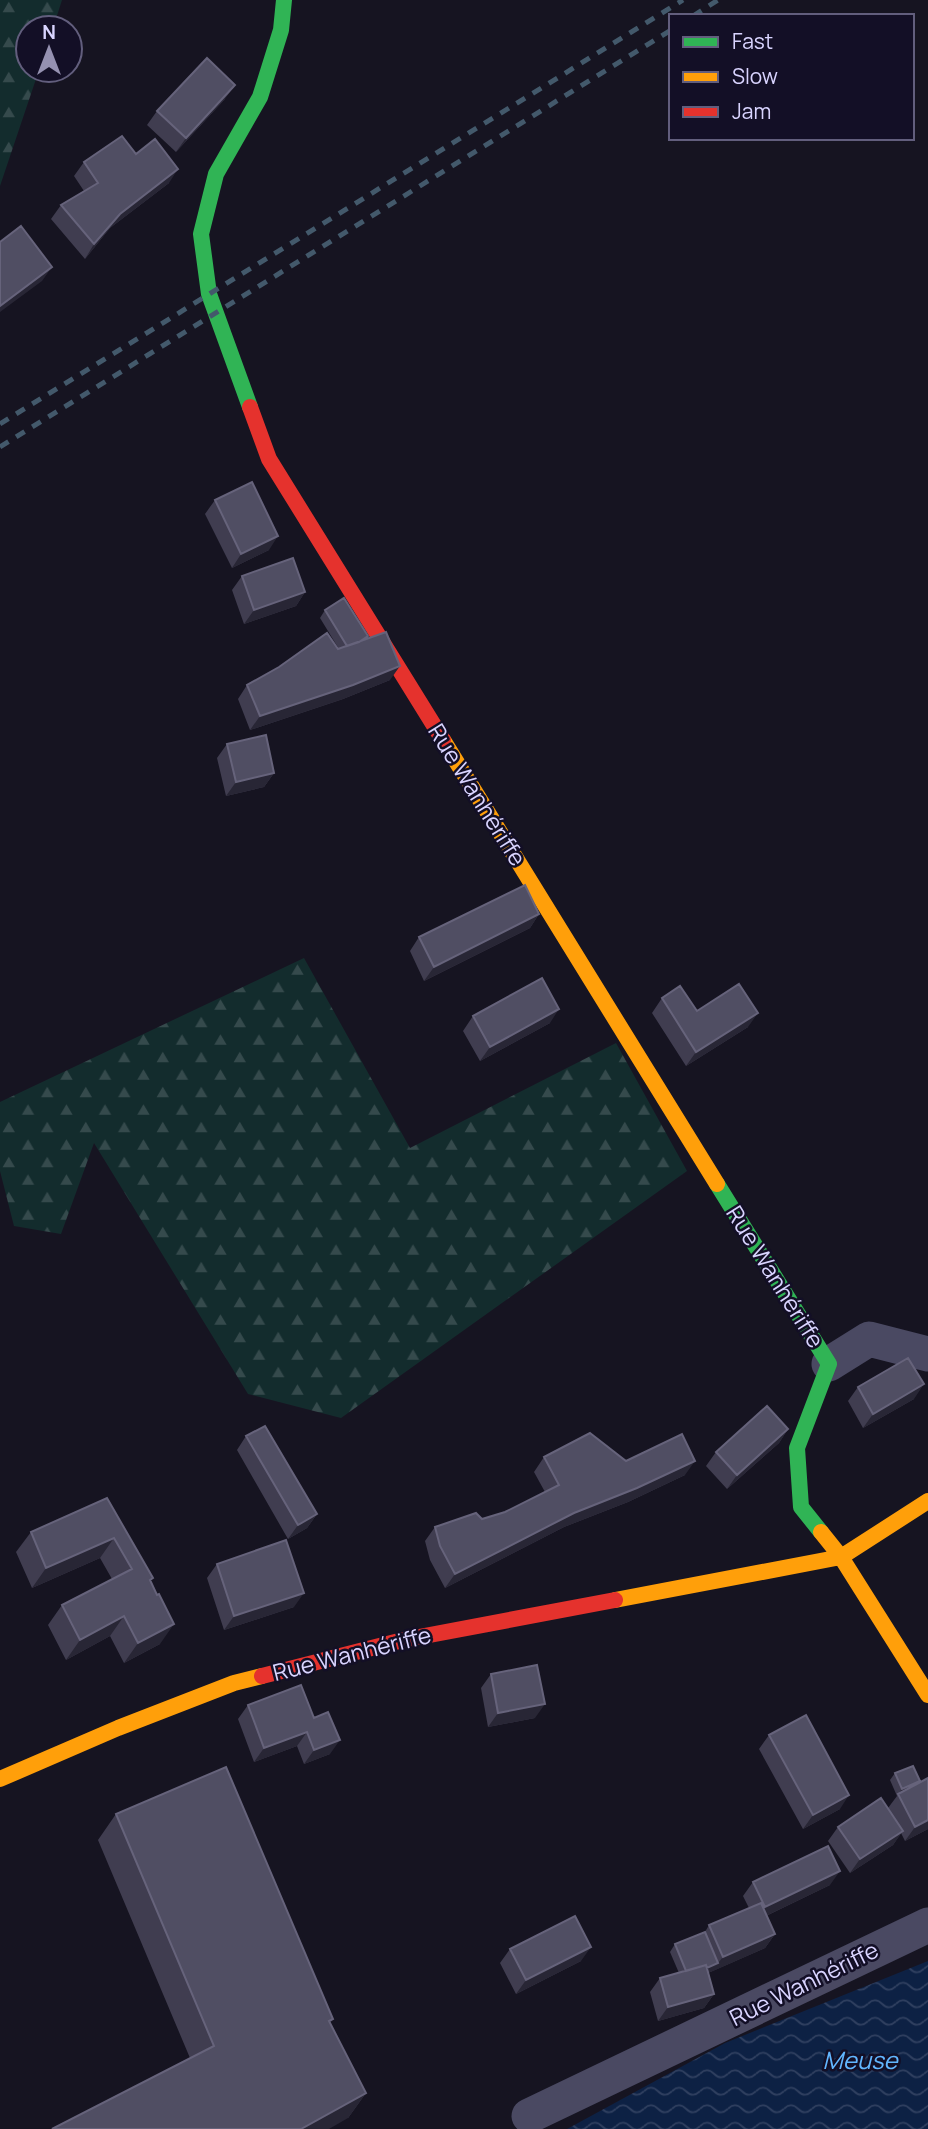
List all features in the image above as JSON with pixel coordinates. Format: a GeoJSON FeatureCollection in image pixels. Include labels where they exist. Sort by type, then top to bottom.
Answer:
{"type":"FeatureCollection","features":[{"type":"Feature","properties":{"kind":"street","name":"Rue Wanhériffe"},"geometry":{"type":"LineString","coordinates":[[284,0],[281,30],[260,97],[216,174],[201,234],[209,294],[269,459],[829,1364],[797,1448],[801,1507],[841,1557],[928,1695]]}},
{"type":"Feature","properties":{"kind":"street"},"geometry":{"type":"LineString","coordinates":[[829,1364],[869,1339],[928,1354]]}},
{"type":"Feature","properties":{"kind":"street"},"geometry":{"type":"LineString","coordinates":[[841,1557],[928,1501]]}},
{"type":"Feature","properties":{"kind":"street","name":"Rue Wanhériffe"},"geometry":{"type":"LineString","coordinates":[[0,1779],[118,1728],[234,1683],[403,1640],[841,1557]]}},
{"type":"Feature","properties":{"kind":"street","name":"Rue Wanhériffe"},"geometry":{"type":"LineString","coordinates":[[529,2116],[928,1925]]}},
{"type":"Feature","properties":{"kind":"green space"},"geometry":{"type":"Polygon","coordinates":[[[0,0],[62,0],[58,14],[14,14],[14,84],[34,84],[0,186],[0,0]]]}},
{"type":"Feature","properties":{"kind":"green space"},"geometry":{"type":"Polygon","coordinates":[[[304,958],[410,1148],[616,1043],[687,1171],[341,1418],[248,1394],[94,1143],[61,1234],[14,1226],[0,1171],[0,1102],[304,958]]]}},
{"type":"Feature","properties":{"kind":"water","name":"Meuse"},"geometry":{"type":"Polygon","coordinates":[[[928,1961],[928,2129],[567,2129],[725,2043],[928,1961]]]}},
{"type":"Feature","properties":{"kind":"building"},"geometry":{"type":"Polygon","coordinates":[[[207,58],[235,85],[186,138],[157,111],[207,58]]]}},
{"type":"Feature","properties":{"kind":"building"},"geometry":{"type":"Polygon","coordinates":[[[122,136],[136,154],[155,139],[178,169],[120,214],[94,244],[61,205],[98,183],[84,162],[122,136]]]}},
{"type":"Feature","properties":{"kind":"building"},"geometry":{"type":"Polygon","coordinates":[[[21,226],[52,267],[0,306],[0,242],[21,226]]]}},
{"type":"Feature","properties":{"kind":"building"},"geometry":{"type":"Polygon","coordinates":[[[252,482],[278,536],[241,554],[215,500],[252,482]]]}},
{"type":"Feature","properties":{"kind":"building"},"geometry":{"type":"Polygon","coordinates":[[[293,558],[305,592],[254,610],[242,576],[293,558]]]}},
{"type":"Feature","properties":{"kind":"building"},"geometry":{"type":"Polygon","coordinates":[[[344,598],[368,636],[347,646],[325,610],[344,598]]]}},
{"type":"Feature","properties":{"kind":"building"},"geometry":{"type":"Polygon","coordinates":[[[386,632],[400,666],[260,716],[247,685],[279,667],[327,633],[338,649],[386,632]]]}},
{"type":"Feature","properties":{"kind":"building"},"geometry":{"type":"Polygon","coordinates":[[[266,735],[274,773],[236,782],[227,744],[266,735]]]}},
{"type":"Feature","properties":{"kind":"building"},"geometry":{"type":"Polygon","coordinates":[[[525,885],[539,914],[434,967],[419,937],[525,885]]]}},
{"type":"Feature","properties":{"kind":"building"},"geometry":{"type":"Polygon","coordinates":[[[542,978],[559,1009],[490,1047],[473,1016],[542,978]]]}},
{"type":"Feature","properties":{"kind":"building"},"geometry":{"type":"Polygon","coordinates":[[[739,984],[758,1013],[696,1052],[662,998],[680,986],[697,1011],[739,984]]]}},
{"type":"Feature","properties":{"kind":"building"},"geometry":{"type":"Polygon","coordinates":[[[908,1358],[924,1384],[873,1414],[858,1387],[908,1358]]]}},
{"type":"Feature","properties":{"kind":"building"},"geometry":{"type":"Polygon","coordinates":[[[767,1406],[788,1429],[737,1475],[716,1452],[767,1406]]]}},
{"type":"Feature","properties":{"kind":"building"},"geometry":{"type":"Polygon","coordinates":[[[265,1426],[317,1514],[298,1525],[246,1436],[265,1426]]]}},
{"type":"Feature","properties":{"kind":"building"},"geometry":{"type":"Polygon","coordinates":[[[590,1433],[626,1461],[682,1434],[695,1461],[574,1513],[455,1574],[440,1546],[435,1527],[476,1513],[482,1519],[505,1512],[559,1485],[544,1457],[590,1433]]]}},
{"type":"Feature","properties":{"kind":"building"},"geometry":{"type":"Polygon","coordinates":[[[107,1498],[153,1578],[150,1580],[174,1624],[138,1643],[124,1616],[80,1640],[62,1605],[132,1569],[114,1538],[46,1568],[31,1532],[107,1498]]]}},
{"type":"Feature","properties":{"kind":"building"},"geometry":{"type":"Polygon","coordinates":[[[286,1540],[304,1593],[234,1616],[217,1564],[286,1540]]]}},
{"type":"Feature","properties":{"kind":"building"},"geometry":{"type":"Polygon","coordinates":[[[537,1665],[545,1704],[498,1713],[491,1674],[537,1665]]]}},
{"type":"Feature","properties":{"kind":"building"},"geometry":{"type":"Polygon","coordinates":[[[301,1685],[314,1718],[328,1712],[340,1740],[314,1750],[307,1732],[264,1748],[248,1705],[301,1685]]]}},
{"type":"Feature","properties":{"kind":"building"},"geometry":{"type":"Polygon","coordinates":[[[806,1715],[849,1795],[813,1815],[769,1735],[806,1715]]]}},
{"type":"Feature","properties":{"kind":"building"},"geometry":{"type":"Polygon","coordinates":[[[913,1766],[920,1781],[902,1789],[895,1773],[913,1766]]]}},
{"type":"Feature","properties":{"kind":"building"},"geometry":{"type":"Polygon","coordinates":[[[226,1767],[333,2019],[329,2021],[366,2093],[301,2129],[52,2129],[214,2046],[116,1814],[226,1767]]]}},
{"type":"Feature","properties":{"kind":"building"},"geometry":{"type":"Polygon","coordinates":[[[928,1778],[928,1820],[915,1827],[898,1794],[928,1778]]]}},
{"type":"Feature","properties":{"kind":"building"},"geometry":{"type":"Polygon","coordinates":[[[881,1798],[903,1831],[860,1859],[838,1827],[881,1798]]]}},
{"type":"Feature","properties":{"kind":"building"},"geometry":{"type":"Polygon","coordinates":[[[828,1846],[840,1871],[765,1907],[753,1882],[828,1846]]]}},
{"type":"Feature","properties":{"kind":"building"},"geometry":{"type":"Polygon","coordinates":[[[761,1903],[775,1934],[723,1957],[709,1925],[761,1903]]]}},
{"type":"Feature","properties":{"kind":"building"},"geometry":{"type":"Polygon","coordinates":[[[575,1916],[591,1947],[526,1980],[510,1949],[575,1916]]]}},
{"type":"Feature","properties":{"kind":"building"},"geometry":{"type":"Polygon","coordinates":[[[705,1932],[718,1963],[707,1968],[706,1965],[686,1971],[675,1944],[705,1932]]]}},
{"type":"Feature","properties":{"kind":"building"},"geometry":{"type":"Polygon","coordinates":[[[706,1965],[714,1994],[668,2007],[660,1978],[706,1965]]]}},
{"type":"Feature","properties":{"kind":"railway"},"geometry":{"type":"LineString","coordinates":[[0,424],[683,0]]}},
{"type":"Feature","properties":{"kind":"railway"},"geometry":{"type":"LineString","coordinates":[[696,14],[718,0]]}},
{"type":"Feature","properties":{"kind":"railway"},"geometry":{"type":"LineString","coordinates":[[0,447],[669,31]]}},
{"type":"Feature","properties":{"kind":"traffic: fast"},"geometry":{"type":"LineString","coordinates":[[250,407],[209,294],[201,234],[216,174],[260,97],[281,30],[284,0]]}},
{"type":"Feature","properties":{"kind":"traffic: fast"},"geometry":{"type":"LineString","coordinates":[[717,1184],[829,1364],[797,1448],[801,1507],[821,1532]]}},
{"type":"Feature","properties":{"kind":"traffic: slow"},"geometry":{"type":"LineString","coordinates":[[443,740],[717,1184]]}},
{"type":"Feature","properties":{"kind":"traffic: slow"},"geometry":{"type":"LineString","coordinates":[[615,1600],[841,1557],[928,1501]]}},
{"type":"Feature","properties":{"kind":"traffic: slow"},"geometry":{"type":"LineString","coordinates":[[821,1532],[841,1557],[928,1695]]}},
{"type":"Feature","properties":{"kind":"traffic: slow"},"geometry":{"type":"LineString","coordinates":[[0,1779],[118,1728],[234,1683],[262,1676]]}},
{"type":"Feature","properties":{"kind":"traffic: jam"},"geometry":{"type":"LineString","coordinates":[[250,407],[269,459],[443,740]]}},
{"type":"Feature","properties":{"kind":"traffic: jam"},"geometry":{"type":"LineString","coordinates":[[262,1676],[403,1640],[615,1600]]}}]}
